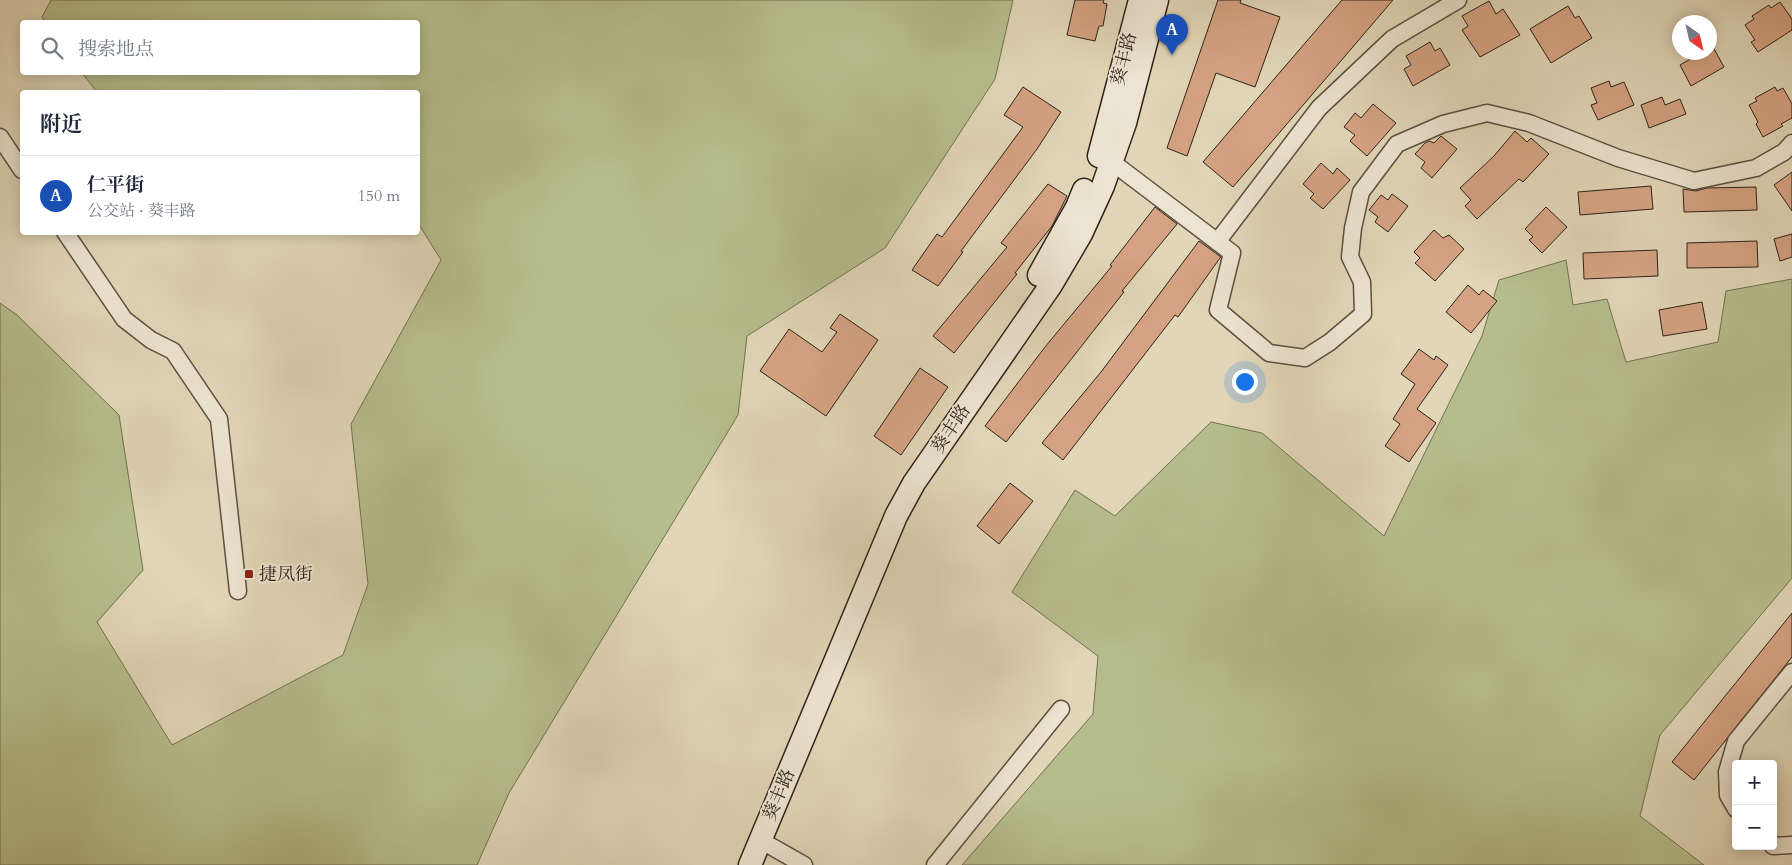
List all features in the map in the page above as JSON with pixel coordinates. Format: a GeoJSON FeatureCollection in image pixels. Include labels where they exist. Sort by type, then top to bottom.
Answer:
{"type":"FeatureCollection","features":[{"type":"Feature","properties":{"kind":"main road","name":"葵丰路"},"geometry":{"type":"LineString","coordinates":[[750,865],[896,516],[914,484],[1051,285],[1081,234],[1103,186],[1105,157],[1140,0]]}},
{"type":"Feature","properties":{"kind":"main road","name":"葵丰路"},"geometry":{"type":"LineString","coordinates":[[734,865],[874,531],[898,480],[1033,286],[1125,123],[1157,0]]}},
{"type":"Feature","properties":{"kind":"street"},"geometry":{"type":"LineString","coordinates":[[1217,242],[1319,108],[1392,40],[1458,0]]}},
{"type":"Feature","properties":{"kind":"street"},"geometry":{"type":"LineString","coordinates":[[1105,157],[1232,253],[1218,310],[1269,353],[1305,358],[1330,342],[1363,314],[1362,282],[1350,258],[1353,228],[1361,192],[1398,144],[1443,124],[1487,113],[1529,123],[1618,158],[1694,181],[1756,168],[1784,152],[1792,143]]}},
{"type":"Feature","properties":{"kind":"street"},"geometry":{"type":"LineString","coordinates":[[0,137],[20,167]]}},
{"type":"Feature","properties":{"kind":"street"},"geometry":{"type":"LineString","coordinates":[[67,235],[124,319],[151,340],[173,351],[219,420],[238,591]]}},
{"type":"Feature","properties":{"kind":"street"},"geometry":{"type":"LineString","coordinates":[[1734,805],[1728,795],[1727,772],[1736,740],[1792,672]]}},
{"type":"Feature","properties":{"kind":"street"},"geometry":{"type":"LineString","coordinates":[[936,865],[1061,709]]}},
{"type":"Feature","properties":{"kind":"street"},"geometry":{"type":"LineString","coordinates":[[760,840],[804,865]]}},
{"type":"Feature","properties":{"kind":"street"},"geometry":{"type":"LineString","coordinates":[[1777,846],[1792,845]]}},
{"type":"Feature","properties":{"kind":"green space"},"geometry":{"type":"Polygon","coordinates":[[[51,0],[1013,0],[995,79],[885,248],[747,336],[738,415],[509,793],[477,865],[0,865],[0,303],[17,315],[119,415],[143,570],[97,622],[172,745],[343,655],[368,584],[351,424],[441,260],[420,226],[420,90],[95,90],[84,75],[420,75],[420,20],[44,20],[42,17],[51,0]]]}},
{"type":"Feature","properties":{"kind":"green space"},"geometry":{"type":"Polygon","coordinates":[[[1566,260],[1573,305],[1607,299],[1626,362],[1718,342],[1726,291],[1792,279],[1792,578],[1660,735],[1640,816],[1704,865],[962,865],[1093,714],[1098,656],[1012,592],[1075,490],[1115,516],[1211,422],[1262,433],[1384,536],[1482,336],[1499,280],[1566,260]]]}},
{"type":"Feature","properties":{"kind":"building"},"geometry":{"type":"Polygon","coordinates":[[[1075,0],[1104,0],[1103,3],[1107,4],[1103,26],[1099,26],[1095,41],[1067,35],[1075,0]]]}},
{"type":"Feature","properties":{"kind":"building"},"geometry":{"type":"Polygon","coordinates":[[[1218,0],[1241,0],[1240,3],[1280,17],[1255,87],[1216,73],[1187,156],[1167,148],[1218,0]]]}},
{"type":"Feature","properties":{"kind":"building"},"geometry":{"type":"Polygon","coordinates":[[[1342,0],[1393,0],[1233,187],[1203,162],[1342,0]]]}},
{"type":"Feature","properties":{"kind":"building"},"geometry":{"type":"Polygon","coordinates":[[[1489,1],[1496,14],[1503,9],[1520,35],[1480,57],[1462,30],[1468,26],[1462,16],[1489,1]]]}},
{"type":"Feature","properties":{"kind":"building"},"geometry":{"type":"Polygon","coordinates":[[[1780,2],[1792,19],[1792,30],[1758,52],[1751,42],[1755,40],[1745,25],[1754,19],[1752,16],[1769,5],[1771,8],[1780,2]]]}},
{"type":"Feature","properties":{"kind":"building"},"geometry":{"type":"Polygon","coordinates":[[[1568,6],[1575,18],[1579,16],[1592,38],[1551,63],[1530,29],[1568,6]]]}},
{"type":"Feature","properties":{"kind":"building"},"geometry":{"type":"Polygon","coordinates":[[[1430,42],[1435,51],[1440,48],[1450,65],[1413,86],[1404,69],[1411,65],[1406,56],[1430,42]]]}},
{"type":"Feature","properties":{"kind":"building"},"geometry":{"type":"Polygon","coordinates":[[[1717,54],[1724,67],[1691,86],[1680,65],[1689,60],[1717,60],[1717,54]]]}},
{"type":"Feature","properties":{"kind":"building"},"geometry":{"type":"Polygon","coordinates":[[[1609,81],[1611,87],[1624,82],[1634,105],[1598,120],[1591,105],[1597,103],[1591,88],[1609,81]]]}},
{"type":"Feature","properties":{"kind":"building"},"geometry":{"type":"Polygon","coordinates":[[[1023,87],[1061,112],[1037,149],[961,251],[963,252],[938,286],[912,270],[937,234],[942,237],[1023,127],[1004,115],[1023,87]]]}},
{"type":"Feature","properties":{"kind":"building"},"geometry":{"type":"Polygon","coordinates":[[[1775,87],[1777,91],[1783,88],[1792,104],[1792,118],[1781,124],[1783,126],[1763,137],[1749,105],[1757,101],[1755,98],[1775,87]]]}},
{"type":"Feature","properties":{"kind":"building"},"geometry":{"type":"Polygon","coordinates":[[[1662,97],[1665,105],[1680,99],[1686,114],[1649,128],[1641,105],[1662,97]]]}},
{"type":"Feature","properties":{"kind":"building"},"geometry":{"type":"Polygon","coordinates":[[[1373,104],[1396,123],[1367,156],[1350,141],[1355,135],[1344,127],[1355,113],[1361,118],[1373,104]]]}},
{"type":"Feature","properties":{"kind":"building"},"geometry":{"type":"Polygon","coordinates":[[[1515,131],[1527,142],[1531,138],[1549,154],[1523,182],[1519,179],[1477,219],[1465,206],[1471,200],[1460,188],[1494,156],[1515,131]]]}},
{"type":"Feature","properties":{"kind":"building"},"geometry":{"type":"Polygon","coordinates":[[[1441,136],[1457,149],[1432,178],[1421,168],[1425,162],[1415,154],[1425,143],[1429,141],[1434,143],[1441,136]]]}},
{"type":"Feature","properties":{"kind":"building"},"geometry":{"type":"Polygon","coordinates":[[[1321,163],[1333,174],[1337,168],[1350,180],[1323,209],[1310,198],[1314,194],[1303,184],[1321,163]]]}},
{"type":"Feature","properties":{"kind":"building"},"geometry":{"type":"Polygon","coordinates":[[[1792,172],[1792,211],[1774,185],[1792,172]]]}},
{"type":"Feature","properties":{"kind":"building"},"geometry":{"type":"Polygon","coordinates":[[[1048,184],[1067,196],[1052,226],[1015,273],[1017,274],[954,353],[933,336],[1007,247],[1001,243],[1048,184]]]}},
{"type":"Feature","properties":{"kind":"building"},"geometry":{"type":"Polygon","coordinates":[[[1651,186],[1653,209],[1580,215],[1578,192],[1651,186]]]}},
{"type":"Feature","properties":{"kind":"building"},"geometry":{"type":"Polygon","coordinates":[[[1756,187],[1757,210],[1684,212],[1683,189],[1696,191],[1707,188],[1756,187]]]}},
{"type":"Feature","properties":{"kind":"building"},"geometry":{"type":"Polygon","coordinates":[[[1392,194],[1408,206],[1388,232],[1375,222],[1378,217],[1369,210],[1381,195],[1388,200],[1392,194]]]}},
{"type":"Feature","properties":{"kind":"building"},"geometry":{"type":"Polygon","coordinates":[[[1155,207],[1177,224],[1122,291],[1124,292],[1006,442],[985,426],[1045,347],[1112,266],[1110,265],[1155,207]]]}},
{"type":"Feature","properties":{"kind":"building"},"geometry":{"type":"Polygon","coordinates":[[[1546,207],[1567,227],[1542,253],[1529,240],[1533,237],[1525,229],[1546,207]]]}},
{"type":"Feature","properties":{"kind":"building"},"geometry":{"type":"Polygon","coordinates":[[[1434,230],[1443,238],[1449,235],[1464,249],[1435,281],[1415,263],[1420,258],[1414,252],[1434,230]]]}},
{"type":"Feature","properties":{"kind":"building"},"geometry":{"type":"Polygon","coordinates":[[[1792,234],[1792,257],[1780,261],[1774,239],[1792,234]]]}},
{"type":"Feature","properties":{"kind":"building"},"geometry":{"type":"Polygon","coordinates":[[[1199,241],[1221,257],[1178,317],[1175,315],[1063,460],[1042,443],[1101,372],[1199,241]]]}},
{"type":"Feature","properties":{"kind":"building"},"geometry":{"type":"Polygon","coordinates":[[[1757,241],[1758,267],[1687,268],[1687,243],[1757,241]]]}},
{"type":"Feature","properties":{"kind":"building"},"geometry":{"type":"Polygon","coordinates":[[[1657,250],[1658,276],[1584,279],[1583,253],[1657,250]]]}},
{"type":"Feature","properties":{"kind":"building"},"geometry":{"type":"Polygon","coordinates":[[[1468,285],[1479,295],[1483,290],[1497,301],[1471,333],[1446,312],[1468,285]]]}},
{"type":"Feature","properties":{"kind":"building"},"geometry":{"type":"Polygon","coordinates":[[[1702,302],[1707,329],[1663,336],[1659,310],[1702,302]]]}},
{"type":"Feature","properties":{"kind":"building"},"geometry":{"type":"Polygon","coordinates":[[[840,314],[878,340],[826,416],[760,371],[789,329],[822,352],[837,332],[830,328],[840,314]]]}},
{"type":"Feature","properties":{"kind":"building"},"geometry":{"type":"Polygon","coordinates":[[[1419,349],[1434,360],[1436,356],[1448,365],[1417,409],[1436,423],[1409,462],[1385,446],[1400,424],[1393,419],[1415,384],[1401,374],[1419,349]]]}},
{"type":"Feature","properties":{"kind":"building"},"geometry":{"type":"Polygon","coordinates":[[[920,368],[948,387],[901,455],[874,436],[920,368]]]}},
{"type":"Feature","properties":{"kind":"building"},"geometry":{"type":"Polygon","coordinates":[[[1010,483],[1033,501],[999,544],[977,526],[1010,483]]]}},
{"type":"Feature","properties":{"kind":"building"},"geometry":{"type":"Polygon","coordinates":[[[1792,613],[1792,657],[1694,780],[1672,762],[1792,613]]]}},
{"type":"Feature","properties":{"kind":"place","name":"仁平街"},"geometry":{"type":"Point","coordinates":[1172,55]}},
{"type":"Feature","properties":{"kind":"place","name":"捷凤街"},"geometry":{"type":"Point","coordinates":[249,574]}}]}
